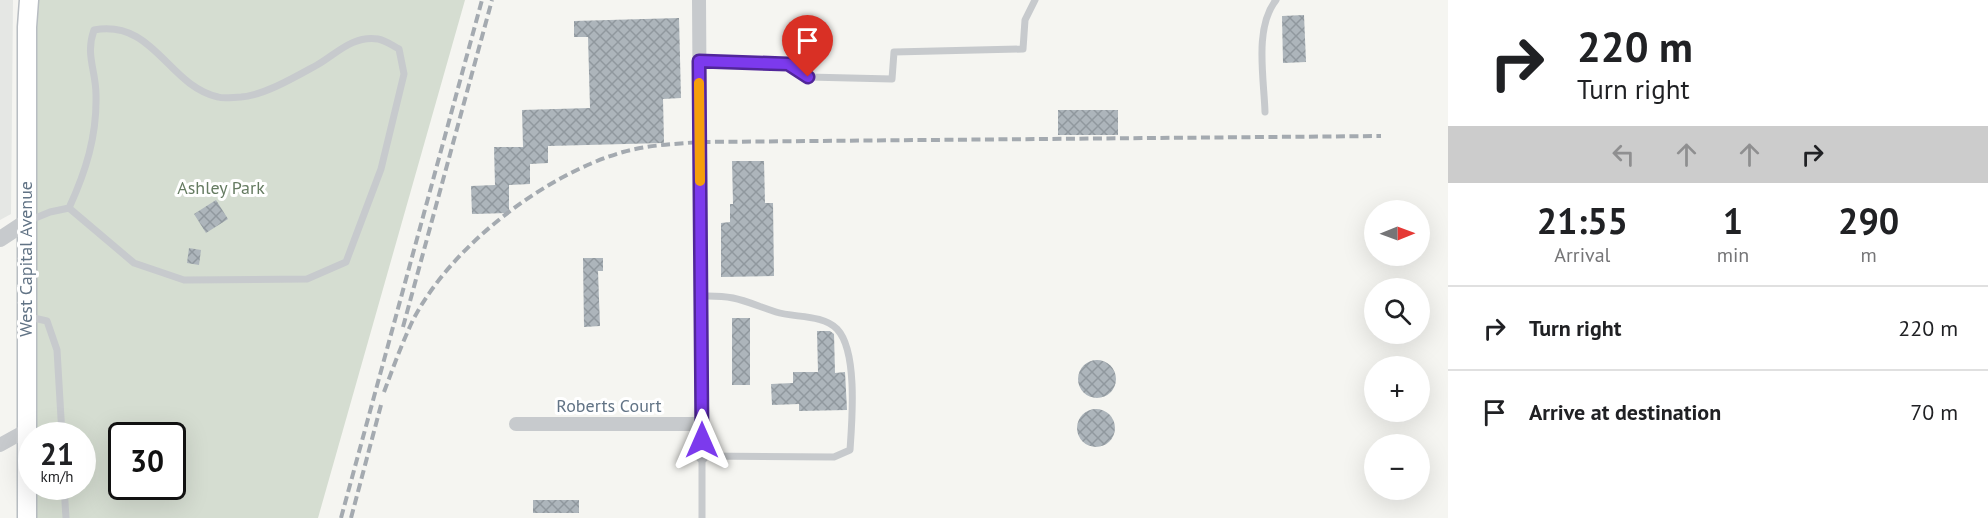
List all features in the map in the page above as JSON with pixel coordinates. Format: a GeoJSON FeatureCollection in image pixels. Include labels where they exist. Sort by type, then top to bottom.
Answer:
{"type":"FeatureCollection","features":[{"type":"Feature","properties":{"kind":"main road","name":"West Capital Avenue"},"geometry":{"type":"LineString","coordinates":[[27,422],[26,222],[29,0]]}},
{"type":"Feature","properties":{"kind":"main road","name":"West Capital Avenue"},"geometry":{"type":"LineString","coordinates":[[27,500],[27,518]]}},
{"type":"Feature","properties":{"kind":"street"},"geometry":{"type":"LineString","coordinates":[[699,0],[702,456]]}},
{"type":"Feature","properties":{"kind":"street"},"geometry":{"type":"LineString","coordinates":[[0,239],[26,222]]}},
{"type":"Feature","properties":{"kind":"street","name":"Roberts Court"},"geometry":{"type":"LineString","coordinates":[[516,424],[702,424]]}},
{"type":"Feature","properties":{"kind":"street"},"geometry":{"type":"LineString","coordinates":[[0,444],[18,435]]}},
{"type":"Feature","properties":{"kind":"lane"},"geometry":{"type":"LineString","coordinates":[[699,61],[788,64],[808,77],[892,79],[894,52],[1023,49],[1025,20],[1035,0]]}},
{"type":"Feature","properties":{"kind":"lane"},"geometry":{"type":"LineString","coordinates":[[1265,112],[1263,39],[1270,7],[1276,0]]}},
{"type":"Feature","properties":{"kind":"lane"},"geometry":{"type":"LineString","coordinates":[[111,27],[126,31],[153,48],[191,84],[218,97],[243,97],[269,90],[358,40],[380,39],[399,49],[404,74],[381,169],[346,262],[307,279],[184,280],[134,263],[69,208],[83,177],[94,139],[97,93],[88,46],[94,30],[111,27]]}},
{"type":"Feature","properties":{"kind":"lane"},"geometry":{"type":"LineString","coordinates":[[26,222],[50,212],[69,208]]}},
{"type":"Feature","properties":{"kind":"lane"},"geometry":{"type":"LineString","coordinates":[[701,296],[730,295],[776,312],[820,320],[837,329],[851,361],[852,421],[850,450],[834,457],[702,456],[702,518]]}},
{"type":"Feature","properties":{"kind":"lane"},"geometry":{"type":"LineString","coordinates":[[26,316],[47,321],[57,350],[61,422]]}},
{"type":"Feature","properties":{"kind":"lane"},"geometry":{"type":"LineString","coordinates":[[65,500],[66,518]]}},
{"type":"Feature","properties":{"kind":"shaded area"},"geometry":{"type":"Polygon","coordinates":[[[0,0],[13,0],[11,214],[0,220],[0,0]]]}},
{"type":"Feature","properties":{"kind":"green space","name":"Ashley Park"},"geometry":{"type":"Polygon","coordinates":[[[37,0],[465,0],[318,518],[37,518],[37,500],[96,500],[96,422],[37,422],[37,0]]]}},
{"type":"Feature","properties":{"kind":"building"},"geometry":{"type":"Polygon","coordinates":[[[1304,15],[1306,62],[1283,63],[1282,16],[1304,15]]]}},
{"type":"Feature","properties":{"kind":"building"},"geometry":{"type":"Polygon","coordinates":[[[679,18],[681,98],[663,99],[664,143],[548,146],[548,163],[530,164],[530,184],[509,185],[509,213],[472,214],[471,186],[495,185],[494,147],[523,147],[522,110],[590,108],[588,37],[574,37],[574,21],[679,18]]]}},
{"type":"Feature","properties":{"kind":"building"},"geometry":{"type":"Polygon","coordinates":[[[1058,110],[1118,110],[1118,135],[1058,135],[1058,110]]]}},
{"type":"Feature","properties":{"kind":"building"},"geometry":{"type":"Polygon","coordinates":[[[732,161],[764,161],[765,203],[773,203],[774,276],[721,277],[721,223],[730,222],[730,204],[733,204],[732,161]]]}},
{"type":"Feature","properties":{"kind":"building"},"geometry":{"type":"Polygon","coordinates":[[[216,200],[228,219],[206,233],[194,214],[216,200]]]}},
{"type":"Feature","properties":{"kind":"building"},"geometry":{"type":"Polygon","coordinates":[[[189,248],[201,250],[199,265],[187,263],[189,248]]]}},
{"type":"Feature","properties":{"kind":"building"},"geometry":{"type":"Polygon","coordinates":[[[583,258],[603,258],[603,271],[598,271],[600,326],[584,327],[583,258]]]}},
{"type":"Feature","properties":{"kind":"building"},"geometry":{"type":"Polygon","coordinates":[[[732,318],[750,318],[750,385],[732,385],[732,318]]]}},
{"type":"Feature","properties":{"kind":"building"},"geometry":{"type":"Polygon","coordinates":[[[817,331],[830,331],[834,334],[835,373],[845,372],[847,410],[799,411],[799,404],[772,405],[771,384],[793,383],[793,372],[818,372],[817,331]]]}},
{"type":"Feature","properties":{"kind":"building"},"geometry":{"type":"Polygon","coordinates":[[[1097,360],[1110,366],[1116,379],[1110,392],[1097,398],[1084,392],[1078,379],[1084,366],[1097,360]]]}},
{"type":"Feature","properties":{"kind":"building"},"geometry":{"type":"Polygon","coordinates":[[[1096,409],[1109,415],[1115,428],[1109,441],[1096,447],[1083,441],[1077,428],[1083,415],[1096,409]]]}},
{"type":"Feature","properties":{"kind":"building"},"geometry":{"type":"Polygon","coordinates":[[[533,500],[579,500],[579,513],[533,513],[533,500]]]}},
{"type":"Feature","properties":{"kind":"railway"},"geometry":{"type":"LineString","coordinates":[[341,518],[482,0]]}},
{"type":"Feature","properties":{"kind":"railway"},"geometry":{"type":"LineString","coordinates":[[403,327],[492,0]]}},
{"type":"Feature","properties":{"kind":"railway"},"geometry":{"type":"LineString","coordinates":[[384,392],[413,320],[430,292],[475,240],[532,196],[562,178],[623,152],[651,146],[700,142],[1381,136]]}},
{"type":"Feature","properties":{"kind":"railway"},"geometry":{"type":"LineString","coordinates":[[351,518],[381,405]]}},
{"type":"Feature","properties":{"kind":"slow traffic"},"geometry":{"type":"LineString","coordinates":[[699,83],[700,181]]}},
{"type":"Feature","properties":{"kind":"route"},"geometry":{"type":"LineString","coordinates":[[702,440],[699,61],[788,64],[808,77]]}}]}
